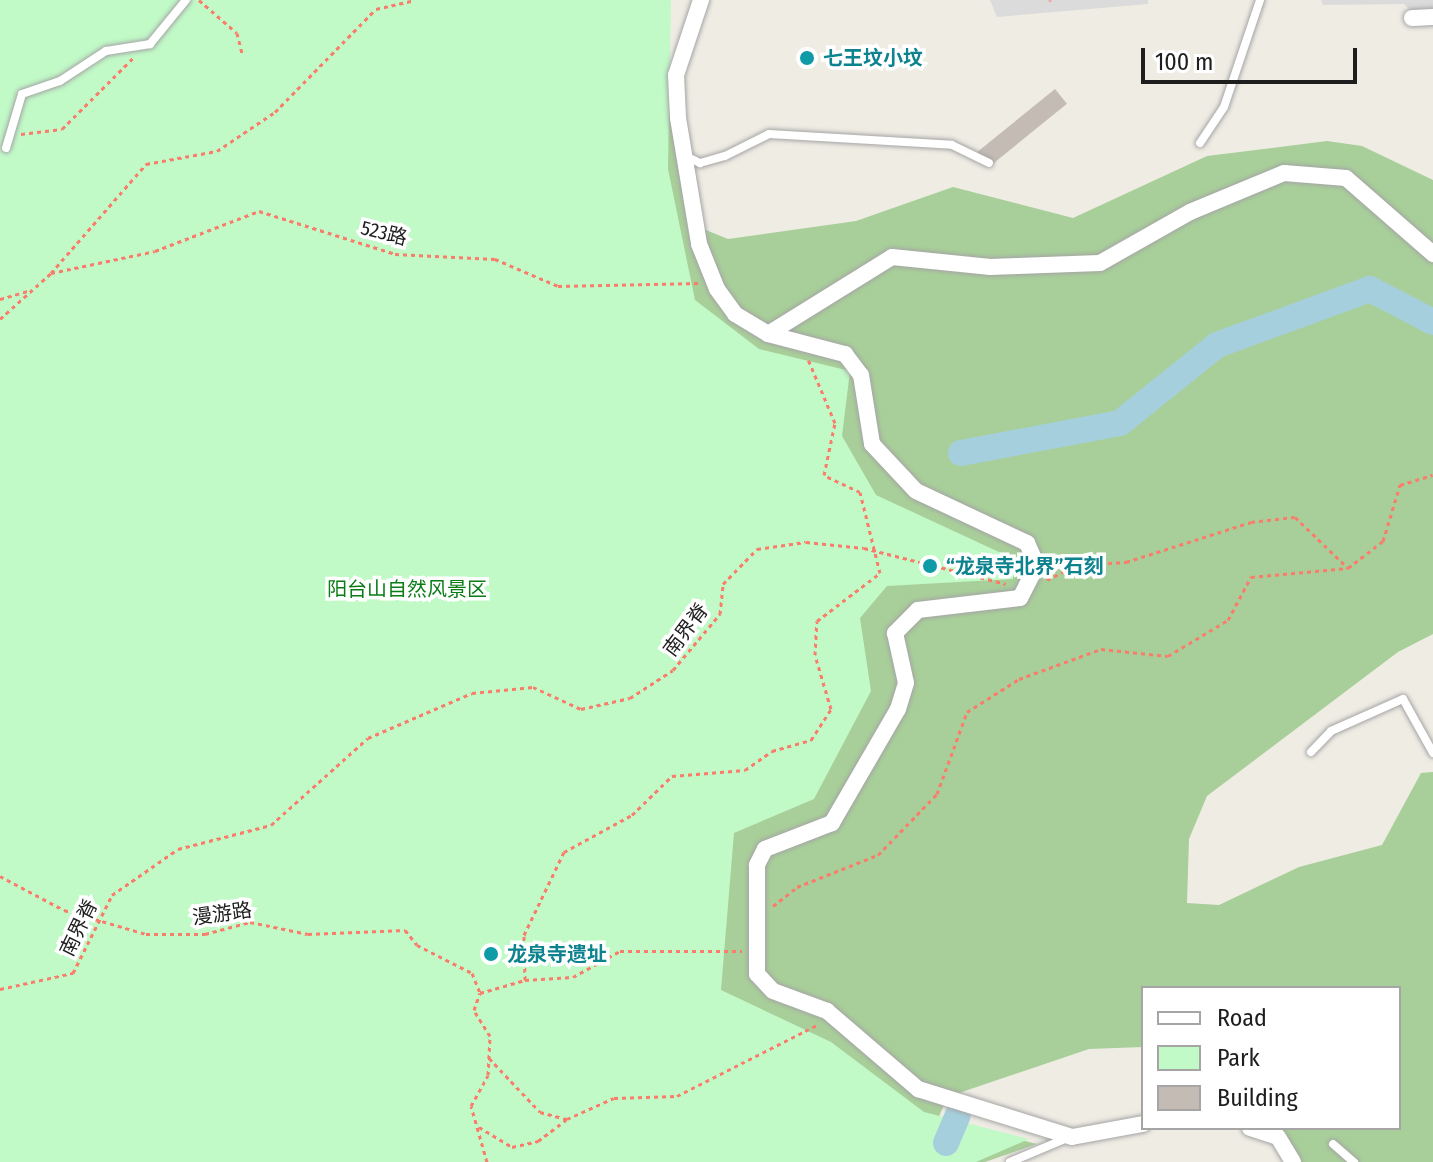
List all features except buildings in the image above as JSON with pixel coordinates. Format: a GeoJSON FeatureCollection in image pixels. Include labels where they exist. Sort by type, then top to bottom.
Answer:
{"type":"FeatureCollection","features":[{"type":"Feature","properties":{"kind":"street"},"geometry":{"type":"LineString","coordinates":[[701,0],[676,75],[699,244],[717,289],[735,314],[768,334],[845,354],[861,375],[872,444],[916,491],[1027,543],[1037,565],[1032,588],[1020,598],[918,610],[895,633],[906,683],[898,709],[832,823],[765,849],[757,865],[761,954],[757,974],[773,991],[835,1018],[918,1089],[1072,1137],[1141,1124]]}},
{"type":"Feature","properties":{"kind":"street"},"geometry":{"type":"LineString","coordinates":[[1412,18],[1433,17]]}},
{"type":"Feature","properties":{"kind":"street"},"geometry":{"type":"LineString","coordinates":[[768,334],[892,257],[990,267],[1100,263],[1190,212],[1284,173],[1346,178],[1433,254]]}},
{"type":"Feature","properties":{"kind":"street"},"geometry":{"type":"LineString","coordinates":[[1256,1130],[1278,1137],[1293,1162]]}},
{"type":"Feature","properties":{"kind":"lane"},"geometry":{"type":"LineString","coordinates":[[6,148],[22,94],[33,87],[60,81],[106,51],[139,49],[186,0]]}},
{"type":"Feature","properties":{"kind":"lane"},"geometry":{"type":"LineString","coordinates":[[1200,143],[1224,107],[1260,0]]}},
{"type":"Feature","properties":{"kind":"lane"},"geometry":{"type":"LineString","coordinates":[[686,156],[700,163],[725,156],[769,134],[952,145],[989,163]]}},
{"type":"Feature","properties":{"kind":"lane"},"geometry":{"type":"LineString","coordinates":[[1311,752],[1331,731],[1403,699],[1433,753]]}},
{"type":"Feature","properties":{"kind":"lane"},"geometry":{"type":"LineString","coordinates":[[1010,1162],[1072,1137]]}},
{"type":"Feature","properties":{"kind":"lane"},"geometry":{"type":"LineString","coordinates":[[1333,1144],[1354,1162]]}},
{"type":"Feature","properties":{"kind":"path"},"geometry":{"type":"LineString","coordinates":[[199,0],[237,33],[242,53]]}},
{"type":"Feature","properties":{"kind":"path"},"geometry":{"type":"LineString","coordinates":[[0,319],[51,273],[146,164],[217,151],[275,112],[376,9],[414,0]]}},
{"type":"Feature","properties":{"kind":"path"},"geometry":{"type":"LineString","coordinates":[[11,128],[38,136],[62,129],[139,49]]}},
{"type":"Feature","properties":{"kind":"path","name":"523路"},"geometry":{"type":"LineString","coordinates":[[51,273],[155,251],[259,211],[395,254],[495,259],[558,286],[697,282],[717,289]]}},
{"type":"Feature","properties":{"kind":"path"},"geometry":{"type":"LineString","coordinates":[[0,299],[32,290]]}},
{"type":"Feature","properties":{"kind":"path"},"geometry":{"type":"LineString","coordinates":[[525,980],[524,935],[564,852],[632,815],[672,776],[745,770],[772,751],[811,740],[831,709],[815,655],[817,621],[880,573],[860,492],[824,475],[835,423],[803,345]]}},
{"type":"Feature","properties":{"kind":"path"},"geometry":{"type":"LineString","coordinates":[[758,919],[797,887],[878,855],[937,794],[967,712],[1019,679],[1101,649],[1168,656],[1228,620],[1251,577],[1348,568],[1383,541],[1400,485],[1433,475]]}},
{"type":"Feature","properties":{"kind":"path"},"geometry":{"type":"LineString","coordinates":[[1032,588],[1076,565],[1126,562],[1251,522],[1295,517],[1348,568]]}},
{"type":"Feature","properties":{"kind":"path","name":"南界脊"},"geometry":{"type":"LineString","coordinates":[[0,989],[73,973],[112,895],[178,849],[271,825],[368,738],[472,693],[533,687],[581,709],[630,698],[673,670],[720,614],[723,584],[757,549],[806,542],[877,553],[1032,588]]}},
{"type":"Feature","properties":{"kind":"path","name":"漫游路"},"geometry":{"type":"LineString","coordinates":[[0,876],[64,910],[100,915],[146,934],[205,934],[250,922],[308,934],[405,930],[417,945],[472,973],[480,993]]}},
{"type":"Feature","properties":{"kind":"path"},"geometry":{"type":"LineString","coordinates":[[487,1162],[471,1106],[489,1058],[490,1036],[474,1010],[480,993],[525,980],[573,977],[620,951],[761,954]]}},
{"type":"Feature","properties":{"kind":"path"},"geometry":{"type":"LineString","coordinates":[[479,1127],[512,1147],[538,1141],[567,1119],[614,1098],[677,1096],[835,1018]]}},
{"type":"Feature","properties":{"kind":"path"},"geometry":{"type":"LineString","coordinates":[[489,1058],[540,1112],[567,1119]]}},
{"type":"Feature","properties":{"kind":"shaded area"},"geometry":{"type":"Polygon","coordinates":[[[990,0],[1148,0],[1148,4],[997,17],[990,0]]]}},
{"type":"Feature","properties":{"kind":"shaded area"},"geometry":{"type":"Polygon","coordinates":[[[1321,0],[1433,0],[1433,12],[1413,13],[1404,4],[1323,5],[1321,0]]]}},
{"type":"Feature","properties":{"kind":"green space","name":"阳台山自然风景区"},"geometry":{"type":"Polygon","coordinates":[[[0,0],[663,16],[672,122],[696,226],[728,239],[856,221],[953,187],[1073,218],[1207,156],[1327,141],[1362,146],[1433,180],[1433,634],[1398,652],[1207,796],[1189,839],[1187,903],[1219,905],[1299,867],[1382,845],[1421,773],[1433,772],[1433,1162],[1302,1162],[1266,1130],[1401,1130],[1401,986],[1141,986],[1141,1047],[1089,1049],[947,1097],[938,1119],[1037,1144],[985,1162],[0,1162],[0,0]]]}},
{"type":"Feature","properties":{"kind":"green space","name":"阳台山自然风景区"},"geometry":{"type":"Polygon","coordinates":[[[0,0],[671,0],[668,169],[695,300],[759,349],[850,371],[842,436],[876,495],[1014,559],[1013,579],[887,586],[860,618],[871,691],[814,799],[734,833],[721,990],[831,1042],[924,1112],[1029,1139],[976,1162],[0,1162],[0,0]]]}},
{"type":"Feature","properties":{"kind":"waterway"},"geometry":{"type":"LineString","coordinates":[[961,453],[1120,423],[1217,345],[1370,289],[1433,322]]}},
{"type":"Feature","properties":{"kind":"waterway"},"geometry":{"type":"LineString","coordinates":[[946,1143],[958,1115]]}},
{"type":"Feature","properties":{"kind":"place","name":"七王坟小坟"},"geometry":{"type":"Point","coordinates":[807,58]}},
{"type":"Feature","properties":{"kind":"place","name":"“龙泉寺北界”石刻"},"geometry":{"type":"Point","coordinates":[930,566]}},
{"type":"Feature","properties":{"kind":"place","name":"龙泉寺遗址"},"geometry":{"type":"Point","coordinates":[491,954]}}]}
